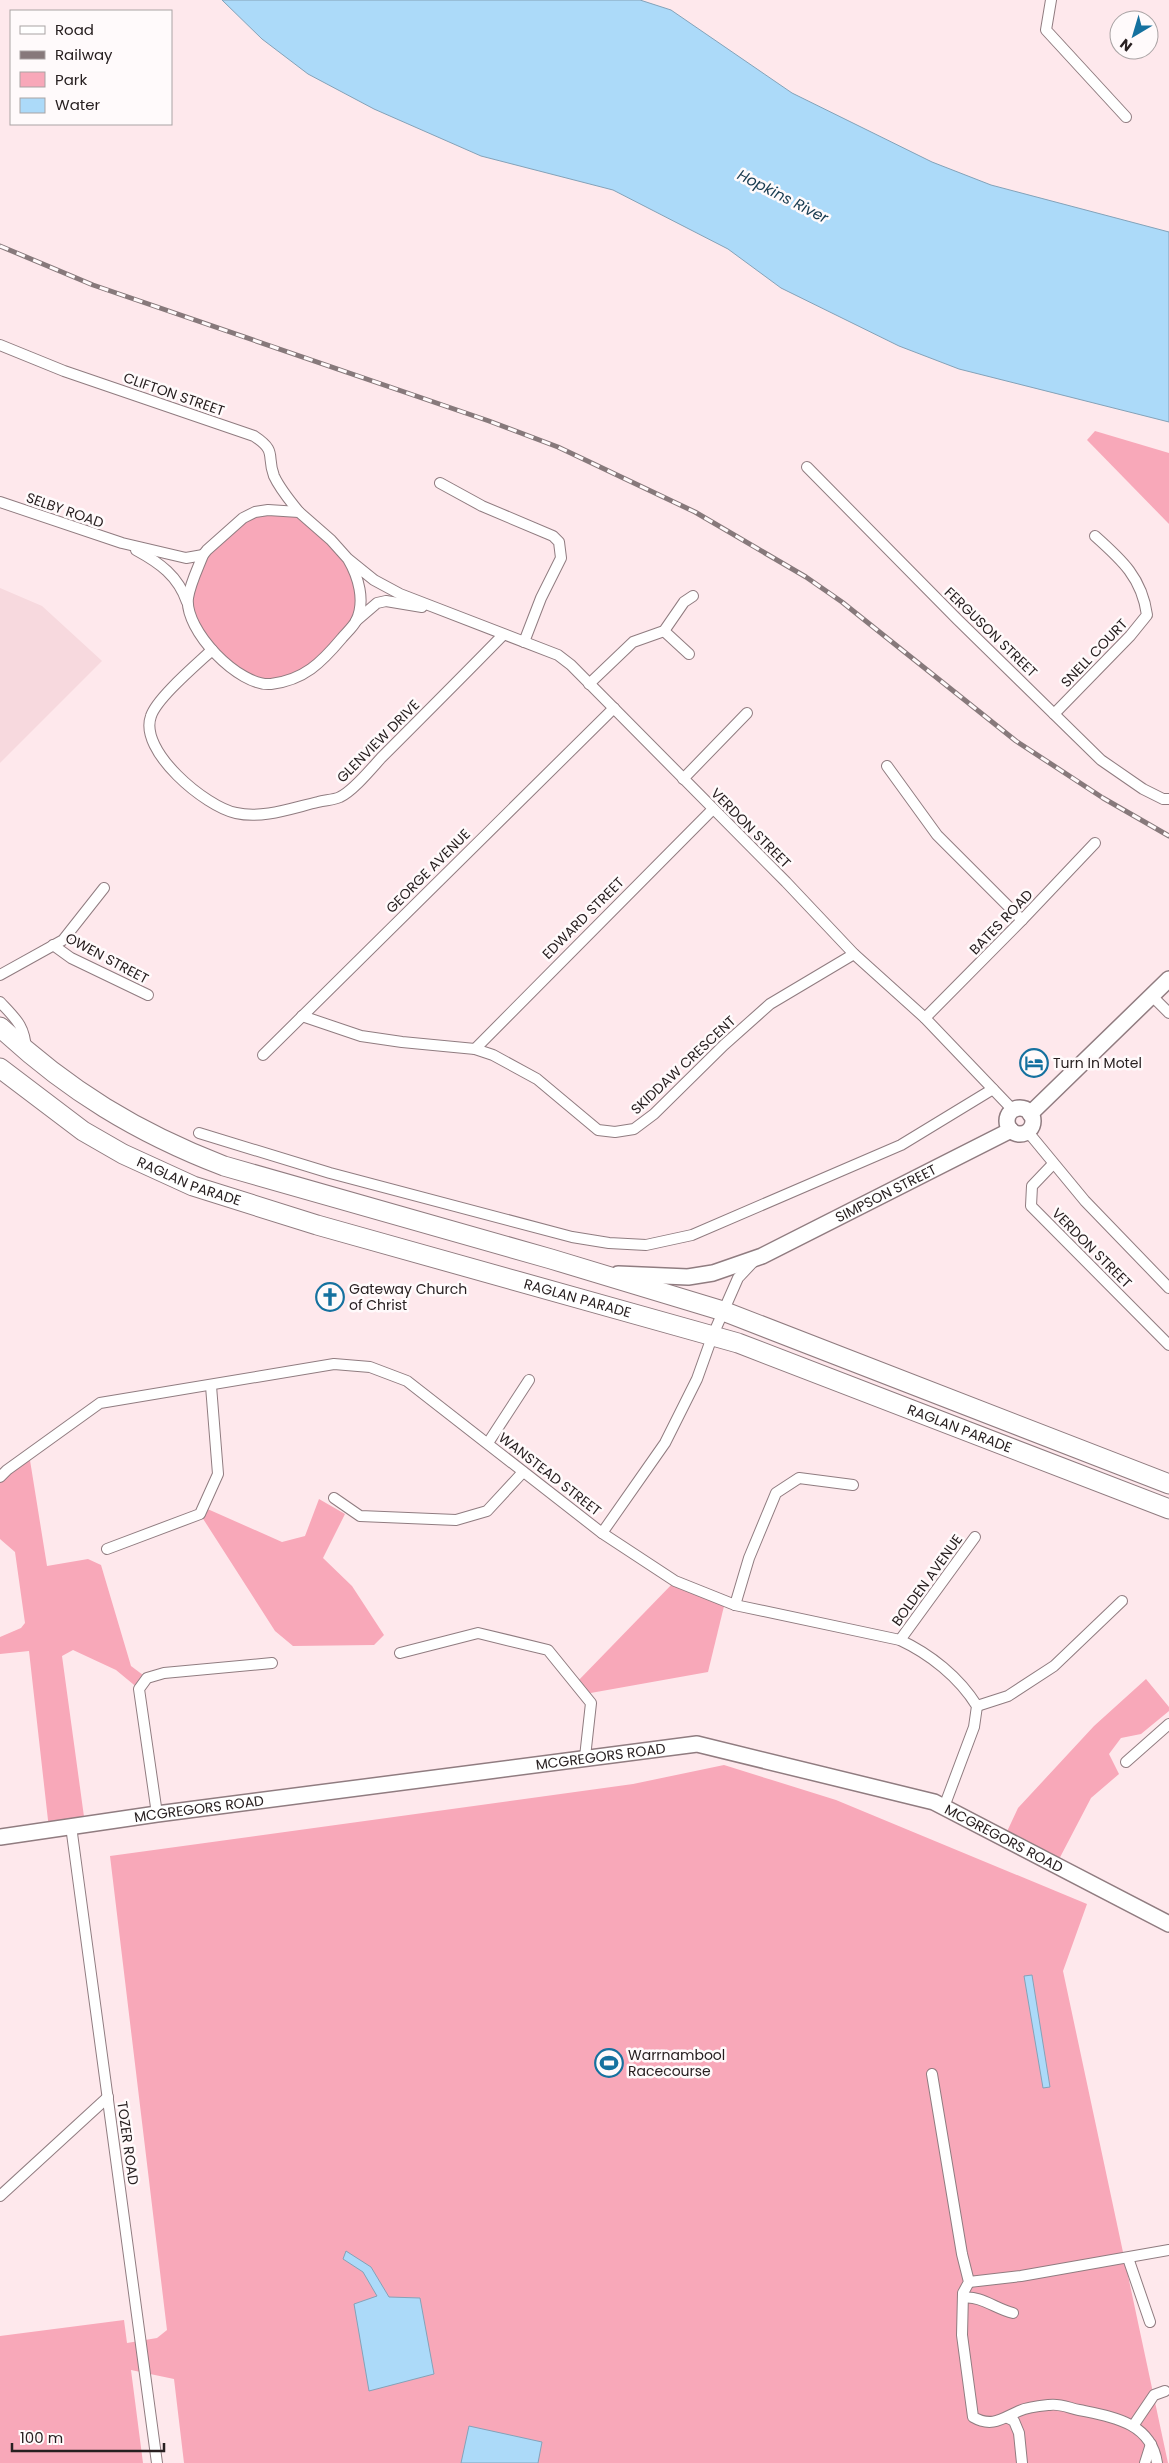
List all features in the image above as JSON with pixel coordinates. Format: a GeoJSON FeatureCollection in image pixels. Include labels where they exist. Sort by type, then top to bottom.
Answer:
{"type":"FeatureCollection","features":[{"type":"Feature","properties":{"kind":"highway","name":"RAGLAN PARADE"},"geometry":{"type":"LineString","coordinates":[[0,1027],[26,1051],[68,1084],[149,1134],[224,1166],[550,1259],[723,1312],[1169,1484]]}},
{"type":"Feature","properties":{"kind":"highway","name":"RAGLAN PARADE"},"geometry":{"type":"LineString","coordinates":[[0,1068],[46,1105],[84,1131],[123,1154],[193,1186],[317,1225],[738,1343],[1169,1509]]}},
{"type":"Feature","properties":{"kind":"highway"},"geometry":{"type":"LineString","coordinates":[[317,1225],[324,1196]]}},
{"type":"Feature","properties":{"kind":"street"},"geometry":{"type":"LineString","coordinates":[[1051,0],[1046,30],[1126,117]]}},
{"type":"Feature","properties":{"kind":"street","name":"CLIFTON STREET"},"geometry":{"type":"LineString","coordinates":[[0,346],[28,358],[254,436],[265,444],[272,454],[274,474],[298,512]]}},
{"type":"Feature","properties":{"kind":"street","name":"FERGUSON STREET"},"geometry":{"type":"LineString","coordinates":[[807,467],[957,619],[1109,765],[1143,789],[1163,799],[1169,799]]}},
{"type":"Feature","properties":{"kind":"street"},"geometry":{"type":"LineString","coordinates":[[440,483],[482,506],[548,534],[558,542],[561,549],[559,566],[541,598],[524,642]]}},
{"type":"Feature","properties":{"kind":"street","name":"SELBY ROAD"},"geometry":{"type":"LineString","coordinates":[[0,502],[122,543],[186,558],[203,555]]}},
{"type":"Feature","properties":{"kind":"street"},"geometry":{"type":"LineString","coordinates":[[268,510],[298,512],[331,540],[348,559],[357,576],[359,590],[356,621],[321,663],[297,677],[268,684],[238,674],[212,650],[195,627],[188,598],[203,555],[231,527],[255,512],[268,510]]}},
{"type":"Feature","properties":{"kind":"street","name":"SNELL COURT"},"geometry":{"type":"LineString","coordinates":[[1054,714],[1130,636],[1147,615],[1145,596],[1126,564],[1095,536]]}},
{"type":"Feature","properties":{"kind":"street","name":"SELBY ROAD"},"geometry":{"type":"LineString","coordinates":[[122,543],[154,560],[171,573],[181,586],[189,606]]}},
{"type":"Feature","properties":{"kind":"street","name":"VERDON STREET"},"geometry":{"type":"LineString","coordinates":[[348,559],[374,580],[400,594],[558,655],[614,708],[854,954],[925,1018],[1013,1110]]}},
{"type":"Feature","properties":{"kind":"street"},"geometry":{"type":"LineString","coordinates":[[589,684],[633,642],[664,631],[684,602],[694,596]]}},
{"type":"Feature","properties":{"kind":"street","name":"VERDON STREET"},"geometry":{"type":"LineString","coordinates":[[356,621],[377,603],[386,601],[440,610]]}},
{"type":"Feature","properties":{"kind":"street"},"geometry":{"type":"LineString","coordinates":[[664,631],[689,654]]}},
{"type":"Feature","properties":{"kind":"street","name":"GLENVIEW DRIVE"},"geometry":{"type":"LineString","coordinates":[[212,650],[158,704],[151,715],[149,725],[150,738],[154,748],[203,798],[237,814],[269,814],[341,797],[503,635]]}},
{"type":"Feature","properties":{"kind":"street","name":"GEORGE AVENUE"},"geometry":{"type":"LineString","coordinates":[[263,1054],[614,708]]}},
{"type":"Feature","properties":{"kind":"street"},"geometry":{"type":"LineString","coordinates":[[683,778],[747,713]]}},
{"type":"Feature","properties":{"kind":"street"},"geometry":{"type":"LineString","coordinates":[[887,766],[937,835],[1022,920]]}},
{"type":"Feature","properties":{"kind":"street","name":"EDWARD STREET"},"geometry":{"type":"LineString","coordinates":[[475,1049],[713,809]]}},
{"type":"Feature","properties":{"kind":"street","name":"BATES ROAD"},"geometry":{"type":"LineString","coordinates":[[925,1018],[1095,843]]}},
{"type":"Feature","properties":{"kind":"street"},"geometry":{"type":"LineString","coordinates":[[0,975],[67,935],[104,888]]}},
{"type":"Feature","properties":{"kind":"street","name":"OWEN STREET"},"geometry":{"type":"LineString","coordinates":[[53,945],[71,958],[148,995]]}},
{"type":"Feature","properties":{"kind":"street","name":"SKIDDAW CRESCENT"},"geometry":{"type":"LineString","coordinates":[[302,1016],[342,1031],[378,1039],[475,1049],[518,1066],[537,1079],[598,1130],[615,1132],[634,1129],[654,1114],[724,1045],[770,1004],[854,954]]}},
{"type":"Feature","properties":{"kind":"street"},"geometry":{"type":"LineString","coordinates":[[1030,1114],[1169,979]]}},
{"type":"Feature","properties":{"kind":"street"},"geometry":{"type":"LineString","coordinates":[[1152,996],[1169,1013]]}},
{"type":"Feature","properties":{"kind":"street"},"geometry":{"type":"LineString","coordinates":[[0,1002],[20,1024],[25,1034],[26,1051]]}},
{"type":"Feature","properties":{"kind":"street"},"geometry":{"type":"LineString","coordinates":[[199,1133],[330,1173],[572,1237],[609,1243],[646,1245],[692,1234],[892,1149],[993,1089]]}},
{"type":"Feature","properties":{"kind":"street"},"geometry":{"type":"LineString","coordinates":[[1023,1109],[1030,1114],[1033,1121],[1028,1132],[1018,1134],[1010,1130],[1007,1120],[1013,1110],[1023,1109]]}},
{"type":"Feature","properties":{"kind":"street","name":"SIMPSON STREET"},"geometry":{"type":"LineString","coordinates":[[602,1533],[665,1443],[697,1379],[712,1336],[738,1278],[749,1265],[762,1256],[1010,1130]]}},
{"type":"Feature","properties":{"kind":"street","name":"VERDON STREET"},"geometry":{"type":"LineString","coordinates":[[1028,1132],[1053,1164],[1140,1260],[1169,1288]]}},
{"type":"Feature","properties":{"kind":"street","name":"VERDON STREET"},"geometry":{"type":"LineString","coordinates":[[1053,1164],[1032,1186],[1031,1206],[1169,1345]]}},
{"type":"Feature","properties":{"kind":"street"},"geometry":{"type":"LineString","coordinates":[[324,1196],[330,1173]]}},
{"type":"Feature","properties":{"kind":"street","name":"SIMPSON STREET"},"geometry":{"type":"LineString","coordinates":[[550,1259],[616,1274],[688,1277],[713,1273],[762,1256]]}},
{"type":"Feature","properties":{"kind":"street","name":"WANSTEAD STREET"},"geometry":{"type":"LineString","coordinates":[[0,1477],[100,1403],[334,1364],[370,1367],[407,1381],[602,1533],[675,1581],[735,1605],[900,1640],[921,1650],[966,1688],[977,1706]]}},
{"type":"Feature","properties":{"kind":"street"},"geometry":{"type":"LineString","coordinates":[[488,1443],[529,1380]]}},
{"type":"Feature","properties":{"kind":"street"},"geometry":{"type":"LineString","coordinates":[[106,1549],[200,1514],[218,1474],[211,1386]]}},
{"type":"Feature","properties":{"kind":"street"},"geometry":{"type":"LineString","coordinates":[[334,1498],[360,1516],[456,1520],[487,1511],[523,1472]]}},
{"type":"Feature","properties":{"kind":"street"},"geometry":{"type":"LineString","coordinates":[[735,1605],[749,1558],[776,1493],[800,1478],[852,1485]]}},
{"type":"Feature","properties":{"kind":"street","name":"BOLDEN AVENUE"},"geometry":{"type":"LineString","coordinates":[[900,1640],[976,1537]]}},
{"type":"Feature","properties":{"kind":"street"},"geometry":{"type":"LineString","coordinates":[[944,1807],[974,1728],[977,1706],[1008,1696],[1054,1666],[1122,1601]]}},
{"type":"Feature","properties":{"kind":"street"},"geometry":{"type":"LineString","coordinates":[[400,1653],[478,1633],[548,1650],[591,1703],[585,1757]]}},
{"type":"Feature","properties":{"kind":"street"},"geometry":{"type":"LineString","coordinates":[[157,1814],[140,1711],[139,1689],[147,1678],[164,1674],[272,1663]]}},
{"type":"Feature","properties":{"kind":"street"},"geometry":{"type":"LineString","coordinates":[[1126,1762],[1169,1724]]}},
{"type":"Feature","properties":{"kind":"street","name":"MCGREGORS ROAD"},"geometry":{"type":"LineString","coordinates":[[0,1837],[157,1814],[585,1757],[697,1744],[934,1802],[1169,1924]]}},
{"type":"Feature","properties":{"kind":"street","name":"TOZER ROAD"},"geometry":{"type":"LineString","coordinates":[[71,1826],[158,2463]]}},
{"type":"Feature","properties":{"kind":"street"},"geometry":{"type":"LineString","coordinates":[[932,2074],[962,2254],[969,2282],[963,2293],[962,2335],[974,2417],[981,2422],[1008,2418],[1018,2411],[1052,2404],[1113,2416],[1132,2426],[1151,2444],[1157,2463]]}},
{"type":"Feature","properties":{"kind":"street"},"geometry":{"type":"LineString","coordinates":[[0,2196],[108,2097]]}},
{"type":"Feature","properties":{"kind":"street"},"geometry":{"type":"LineString","coordinates":[[969,2282],[1021,2276],[1169,2250]]}},
{"type":"Feature","properties":{"kind":"street"},"geometry":{"type":"LineString","coordinates":[[1128,2258],[1150,2322]]}},
{"type":"Feature","properties":{"kind":"street"},"geometry":{"type":"LineString","coordinates":[[963,2298],[972,2296],[1002,2311],[1013,2312]]}},
{"type":"Feature","properties":{"kind":"street"},"geometry":{"type":"LineString","coordinates":[[1132,2426],[1154,2394],[1165,2390]]}},
{"type":"Feature","properties":{"kind":"street"},"geometry":{"type":"LineString","coordinates":[[1008,2418],[1014,2421],[1019,2433],[1022,2463]]}},
{"type":"Feature","properties":{"kind":"street"},"geometry":{"type":"LineString","coordinates":[[1145,2463],[1151,2444]]}},
{"type":"Feature","properties":{"kind":"shaded area"},"geometry":{"type":"Polygon","coordinates":[[[0,588],[42,606],[102,661],[0,763],[0,588]]]}},
{"type":"Feature","properties":{"kind":"green space"},"geometry":{"type":"Polygon","coordinates":[[[1095,431],[1169,453],[1169,524],[1087,440],[1095,431]]]}},
{"type":"Feature","properties":{"kind":"green space"},"geometry":{"type":"Polygon","coordinates":[[[255,512],[299,512],[357,576],[358,612],[321,663],[268,684],[238,674],[195,627],[188,598],[203,555],[255,512]]]}},
{"type":"Feature","properties":{"kind":"green space"},"geometry":{"type":"Polygon","coordinates":[[[29,1454],[47,1566],[88,1559],[101,1565],[131,1666],[147,1678],[139,1689],[116,1670],[73,1650],[62,1656],[85,1824],[49,1829],[29,1651],[0,1654],[0,1637],[21,1628],[25,1623],[15,1552],[0,1539],[0,1477],[29,1454]]]}},
{"type":"Feature","properties":{"kind":"green space"},"geometry":{"type":"Polygon","coordinates":[[[319,1499],[345,1514],[323,1558],[352,1586],[384,1635],[374,1645],[293,1646],[275,1631],[200,1514],[203,1507],[282,1542],[305,1536],[319,1499]]]}},
{"type":"Feature","properties":{"kind":"green space"},"geometry":{"type":"Polygon","coordinates":[[[675,1581],[725,1602],[708,1672],[585,1694],[576,1683],[675,1581]]]}},
{"type":"Feature","properties":{"kind":"green space"},"geometry":{"type":"Polygon","coordinates":[[[1146,1679],[1169,1707],[1169,1711],[1141,1734],[1121,1738],[1109,1754],[1119,1774],[1091,1798],[1056,1865],[1004,1838],[1018,1808],[1094,1726],[1146,1679]]]}},
{"type":"Feature","properties":{"kind":"green space","name":"Warrnambool Racecourse"},"geometry":{"type":"Polygon","coordinates":[[[724,1765],[836,1800],[1087,1904],[1063,1971],[1168,2463],[184,2463],[174,2379],[131,2370],[143,2463],[0,2463],[0,2336],[124,2320],[127,2343],[157,2338],[167,2330],[110,1856],[633,1784],[724,1765]]]}},
{"type":"Feature","properties":{"kind":"water","name":"Hopkins River"},"geometry":{"type":"Polygon","coordinates":[[[222,0],[640,0],[671,10],[792,93],[932,162],[991,185],[1169,232],[1169,422],[959,369],[899,346],[781,288],[728,249],[613,190],[481,156],[374,109],[308,74],[262,39],[222,0]]]}},
{"type":"Feature","properties":{"kind":"water"},"geometry":{"type":"Polygon","coordinates":[[[1032,1975],[1050,2087],[1043,2088],[1024,1976],[1032,1975]]]}},
{"type":"Feature","properties":{"kind":"water"},"geometry":{"type":"Polygon","coordinates":[[[346,2251],[371,2267],[389,2297],[420,2298],[434,2374],[369,2391],[354,2304],[377,2296],[363,2272],[343,2259],[346,2251]]]}},
{"type":"Feature","properties":{"kind":"water"},"geometry":{"type":"Polygon","coordinates":[[[469,2426],[542,2442],[538,2463],[461,2463],[469,2426]]]}},
{"type":"Feature","properties":{"kind":"railway"},"geometry":{"type":"LineString","coordinates":[[0,246],[93,285],[489,421],[558,447],[695,512],[806,577],[842,602],[1016,741],[1103,798],[1169,836]]}},
{"type":"Feature","properties":{"kind":"place","name":"Turn In Motel"},"geometry":{"type":"Point","coordinates":[1034,1063]}},
{"type":"Feature","properties":{"kind":"place","name":"Gateway Church of Christ"},"geometry":{"type":"Point","coordinates":[330,1297]}},
{"type":"Feature","properties":{"kind":"place","name":"Warrnambool Racecourse"},"geometry":{"type":"Point","coordinates":[609,2063]}}]}
